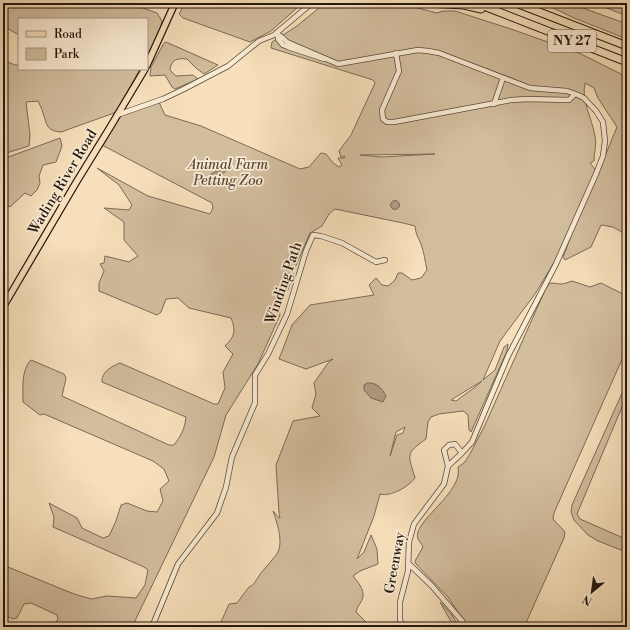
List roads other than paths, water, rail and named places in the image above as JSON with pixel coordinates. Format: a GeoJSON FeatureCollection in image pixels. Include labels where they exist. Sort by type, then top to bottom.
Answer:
{"type":"FeatureCollection","features":[{"type":"Feature","properties":{"kind":"highway"},"geometry":{"type":"LineString","coordinates":[[428,3],[475,7],[524,22]]}},
{"type":"Feature","properties":{"kind":"highway","name":"NY 27"},"geometry":{"type":"LineString","coordinates":[[476,3],[627,62]]}},
{"type":"Feature","properties":{"kind":"highway","name":"NY 27"},"geometry":{"type":"LineString","coordinates":[[516,3],[627,46]]}},
{"type":"Feature","properties":{"kind":"main road"},"geometry":{"type":"LineString","coordinates":[[148,63],[175,3]]}},
{"type":"Feature","properties":{"kind":"main road","name":"Wading River Road"},"geometry":{"type":"LineString","coordinates":[[3,307],[77,180],[144,70]]}},
{"type":"Feature","properties":{"kind":"street"},"geometry":{"type":"LineString","coordinates":[[117,115],[184,90],[228,66],[259,42],[277,34],[312,3]]}},
{"type":"Feature","properties":{"kind":"street"},"geometry":{"type":"LineString","coordinates":[[277,34],[278,39],[283,45],[300,49],[320,59],[326,59],[338,64],[396,53],[428,50],[530,88],[567,91],[575,94],[584,98],[596,111],[603,122],[605,141],[603,156],[556,264],[508,356],[472,442],[448,466]]}},
{"type":"Feature","properties":{"kind":"street"},"geometry":{"type":"LineString","coordinates":[[396,53],[399,71],[382,110],[382,119],[387,122],[394,122],[511,100],[569,100],[575,94]]}},
{"type":"Feature","properties":{"kind":"street"},"geometry":{"type":"LineString","coordinates":[[494,104],[503,78]]}},
{"type":"Feature","properties":{"kind":"street","name":"Winding Path"},"geometry":{"type":"LineString","coordinates":[[152,627],[178,564],[217,513],[226,487],[232,457],[255,403],[255,375],[268,354],[287,314],[306,251],[313,235],[342,243],[376,262],[385,260]]}},
{"type":"Feature","properties":{"kind":"street","name":"Greenway"},"geometry":{"type":"LineString","coordinates":[[402,627],[400,619],[400,602],[409,564],[409,542],[414,524],[444,484],[448,466],[444,450],[449,445],[455,444],[462,453]]}},
{"type":"Feature","properties":{"kind":"street"},"geometry":{"type":"LineString","coordinates":[[409,564],[432,586],[462,621],[465,627]]}},
{"type":"Feature","properties":{"kind":"park label","name":"Animal Farm Petting Zoo"},"geometry":{"type":"Point","coordinates":[228,174]}}]}
